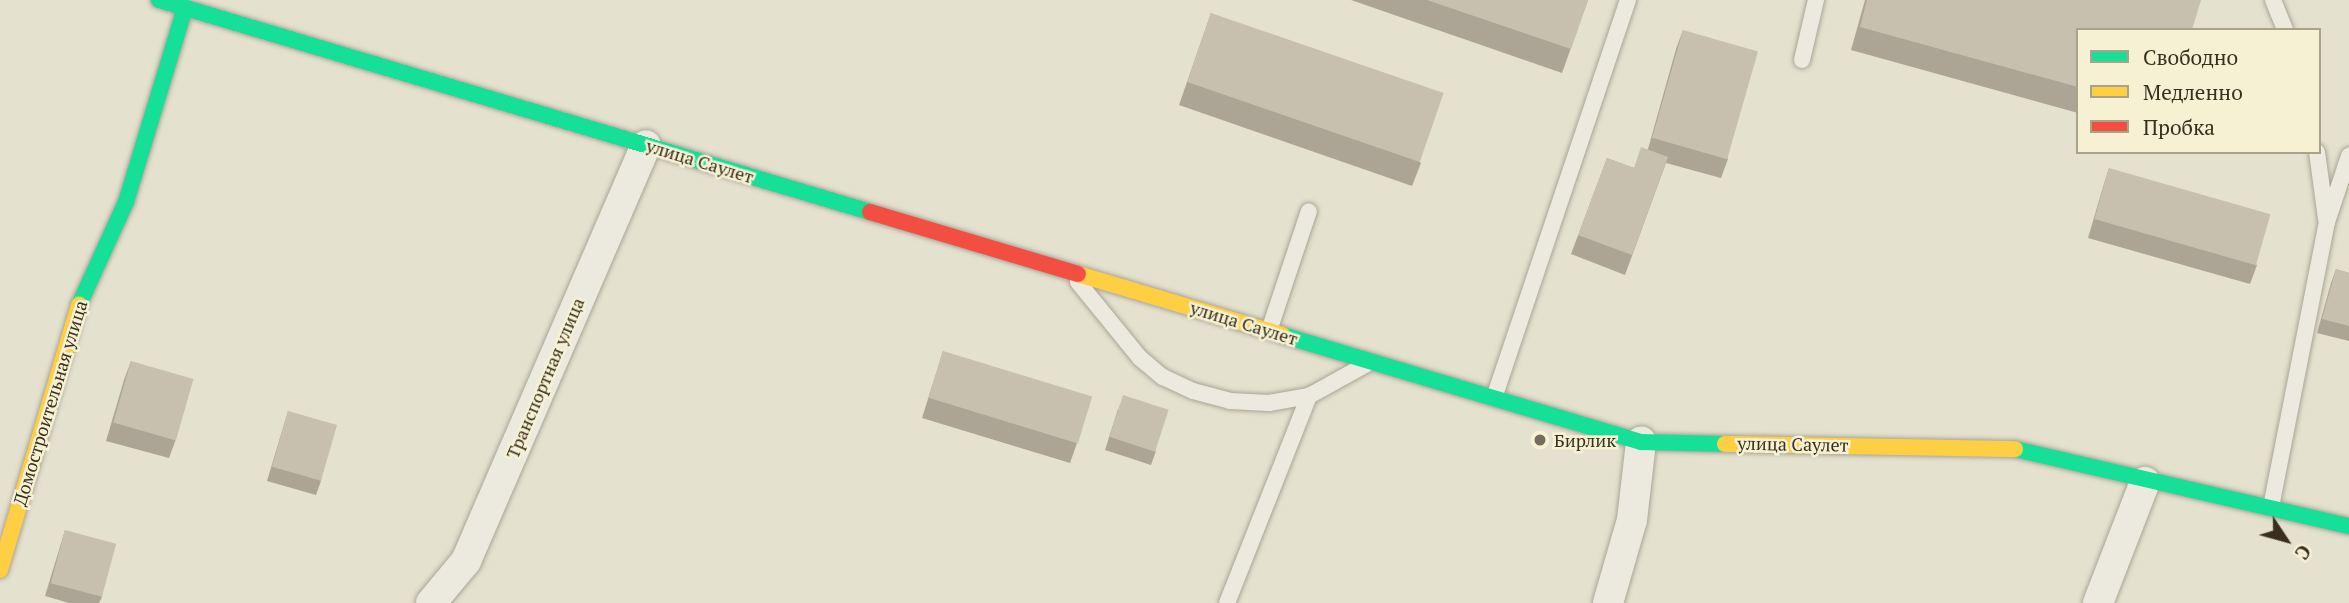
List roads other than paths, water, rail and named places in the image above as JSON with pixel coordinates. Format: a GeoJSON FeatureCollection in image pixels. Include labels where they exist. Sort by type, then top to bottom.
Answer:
{"type":"FeatureCollection","features":[{"type":"Feature","properties":{"kind":"street","name":"улица Саулет"},"geometry":{"type":"LineString","coordinates":[[159,0],[186,4],[646,145],[1641,442],[2022,449],[2145,482],[2272,507],[2349,526]]}},
{"type":"Feature","properties":{"kind":"street","name":"Домостроительная улица"},"geometry":{"type":"LineString","coordinates":[[0,570],[74,317],[126,202],[186,4]]}},
{"type":"Feature","properties":{"kind":"street","name":"Транспортная улица"},"geometry":{"type":"LineString","coordinates":[[431,603],[466,561],[646,145]]}},
{"type":"Feature","properties":{"kind":"street"},"geometry":{"type":"LineString","coordinates":[[1608,603],[1632,520],[1641,442]]}},
{"type":"Feature","properties":{"kind":"street"},"geometry":{"type":"LineString","coordinates":[[2098,603],[2145,482]]}},
{"type":"Feature","properties":{"kind":"lane"},"geometry":{"type":"LineString","coordinates":[[1494,398],[1628,0]]}},
{"type":"Feature","properties":{"kind":"lane"},"geometry":{"type":"LineString","coordinates":[[1802,60],[1816,0]]}},
{"type":"Feature","properties":{"kind":"lane"},"geometry":{"type":"LineString","coordinates":[[2273,0],[2285,28]]}},
{"type":"Feature","properties":{"kind":"lane"},"geometry":{"type":"LineString","coordinates":[[2317,154],[2327,222]]}},
{"type":"Feature","properties":{"kind":"lane"},"geometry":{"type":"LineString","coordinates":[[2272,507],[2327,222],[2349,156]]}},
{"type":"Feature","properties":{"kind":"lane"},"geometry":{"type":"LineString","coordinates":[[1269,331],[1309,211]]}},
{"type":"Feature","properties":{"kind":"lane"},"geometry":{"type":"LineString","coordinates":[[1071,272],[1125,341],[1163,377],[1230,401],[1269,403],[1309,396],[1372,362]]}},
{"type":"Feature","properties":{"kind":"lane"},"geometry":{"type":"LineString","coordinates":[[1227,603],[1309,396]]}},
{"type":"Feature","properties":{"kind":"place","name":"Бирлик"},"geometry":{"type":"Point","coordinates":[1540,440]}}]}
